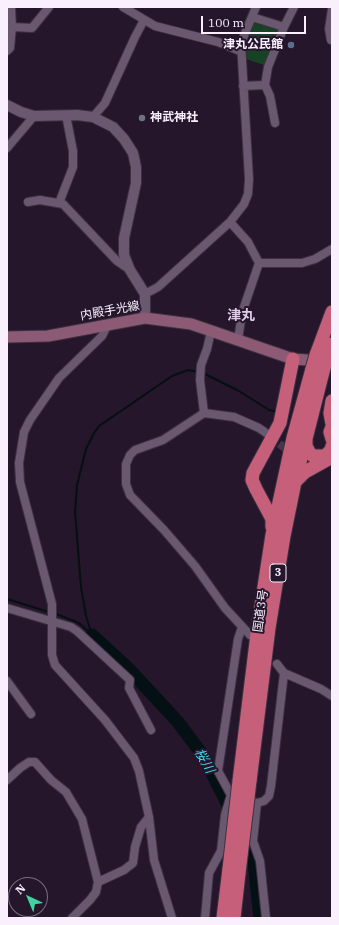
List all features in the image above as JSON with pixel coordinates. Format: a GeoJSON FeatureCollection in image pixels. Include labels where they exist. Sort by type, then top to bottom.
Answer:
{"type":"FeatureCollection","features":[{"type":"Feature","properties":{"kind":"highway","name":"国道3号"},"geometry":{"type":"LineString","coordinates":[[234,918],[234,871],[258,626],[272,535],[306,436],[324,358],[332,312]]}},
{"type":"Feature","properties":{"kind":"highway","name":"国道3号"},"geometry":{"type":"LineString","coordinates":[[244,781],[269,628],[289,483],[324,358]]}},
{"type":"Feature","properties":{"kind":"highway"},"geometry":{"type":"LineString","coordinates":[[272,535],[272,519],[252,480],[253,473],[280,423],[294,359]]}},
{"type":"Feature","properties":{"kind":"highway"},"geometry":{"type":"LineString","coordinates":[[332,401],[330,413],[332,424]]}},
{"type":"Feature","properties":{"kind":"highway"},"geometry":{"type":"LineString","coordinates":[[332,427],[330,432],[332,439]]}},
{"type":"Feature","properties":{"kind":"highway"},"geometry":{"type":"LineString","coordinates":[[306,436],[306,446],[309,452],[314,456],[325,456],[332,446]]}},
{"type":"Feature","properties":{"kind":"highway"},"geometry":{"type":"LineString","coordinates":[[256,489],[268,495],[274,496],[305,472],[332,457]]}},
{"type":"Feature","properties":{"kind":"highway","name":"国道3号"},"geometry":{"type":"LineString","coordinates":[[223,918],[234,871]]}},
{"type":"Feature","properties":{"kind":"main road","name":"内殿手光線"},"geometry":{"type":"LineString","coordinates":[[7,336],[48,336],[146,318],[191,324],[294,359],[319,361],[324,358]]}},
{"type":"Feature","properties":{"kind":"street"},"geometry":{"type":"LineString","coordinates":[[7,51],[10,48],[12,27],[11,7]]}},
{"type":"Feature","properties":{"kind":"street"},"geometry":{"type":"LineString","coordinates":[[12,27],[32,28],[49,7]]}},
{"type":"Feature","properties":{"kind":"street"},"geometry":{"type":"LineString","coordinates":[[123,7],[155,26],[230,45],[240,51]]}},
{"type":"Feature","properties":{"kind":"street"},"geometry":{"type":"LineString","coordinates":[[145,294],[158,287],[230,222],[238,214],[248,194],[248,146],[240,51],[242,39],[256,7]]}},
{"type":"Feature","properties":{"kind":"street"},"geometry":{"type":"LineString","coordinates":[[275,123],[270,96],[265,85],[268,67],[284,27],[294,7]]}},
{"type":"Feature","properties":{"kind":"street"},"geometry":{"type":"LineString","coordinates":[[331,40],[329,25],[332,9]]}},
{"type":"Feature","properties":{"kind":"street"},"geometry":{"type":"LineString","coordinates":[[252,17],[284,27]]}},
{"type":"Feature","properties":{"kind":"street"},"geometry":{"type":"LineString","coordinates":[[93,117],[106,103],[144,20]]}},
{"type":"Feature","properties":{"kind":"street"},"geometry":{"type":"LineString","coordinates":[[243,86],[265,85]]}},
{"type":"Feature","properties":{"kind":"street"},"geometry":{"type":"LineString","coordinates":[[7,105],[21,112],[34,116],[66,115],[93,117],[105,122],[119,132],[133,153],[136,168],[136,183],[124,238],[124,254],[130,270],[145,294],[146,318]]}},
{"type":"Feature","properties":{"kind":"street"},"geometry":{"type":"LineString","coordinates":[[60,203],[73,167],[73,151],[66,115]]}},
{"type":"Feature","properties":{"kind":"street"},"geometry":{"type":"LineString","coordinates":[[7,148],[34,116]]}},
{"type":"Feature","properties":{"kind":"street"},"geometry":{"type":"LineString","coordinates":[[28,202],[40,200],[60,203],[75,215],[117,261],[130,270]]}},
{"type":"Feature","properties":{"kind":"street"},"geometry":{"type":"LineString","coordinates":[[230,222],[248,242],[259,263],[242,313],[238,340]]}},
{"type":"Feature","properties":{"kind":"street"},"geometry":{"type":"LineString","coordinates":[[259,263],[302,263],[315,259],[332,249]]}},
{"type":"Feature","properties":{"kind":"street"},"geometry":{"type":"LineString","coordinates":[[108,324],[102,336],[59,378],[42,400],[24,432],[19,463],[20,482],[52,604],[52,654],[55,665],[105,720],[134,758],[139,771],[149,816],[154,860],[172,918]]}},
{"type":"Feature","properties":{"kind":"street"},"geometry":{"type":"LineString","coordinates":[[204,413],[200,380],[201,365],[207,349],[211,331]]}},
{"type":"Feature","properties":{"kind":"street"},"geometry":{"type":"LineString","coordinates":[[250,635],[225,608],[208,582],[185,554],[130,495],[126,484],[126,464],[130,454],[135,450],[163,440],[204,413],[234,417],[259,428],[269,435]]}},
{"type":"Feature","properties":{"kind":"street"},"geometry":{"type":"LineString","coordinates":[[7,608],[72,627],[77,631],[130,680],[129,688],[151,730]]}},
{"type":"Feature","properties":{"kind":"street"},"geometry":{"type":"LineString","coordinates":[[242,627],[238,639],[218,771],[231,794],[257,803],[264,801],[268,796],[271,786],[284,672]]}},
{"type":"Feature","properties":{"kind":"street"},"geometry":{"type":"LineString","coordinates":[[277,664],[284,672],[321,689],[332,696]]}},
{"type":"Feature","properties":{"kind":"street"},"geometry":{"type":"LineString","coordinates":[[8,685],[31,714]]}},
{"type":"Feature","properties":{"kind":"street"},"geometry":{"type":"LineString","coordinates":[[7,780],[28,762],[35,762],[51,780],[66,792],[82,819],[98,882],[96,892],[72,918]]}},
{"type":"Feature","properties":{"kind":"street"},"geometry":{"type":"LineString","coordinates":[[205,918],[210,873],[221,851],[225,815],[231,794]]}},
{"type":"Feature","properties":{"kind":"street"},"geometry":{"type":"LineString","coordinates":[[257,803],[254,841],[260,861],[268,905],[266,918]]}},
{"type":"Feature","properties":{"kind":"street"},"geometry":{"type":"LineString","coordinates":[[98,882],[124,870],[133,863],[135,847],[141,826],[149,816]]}},
{"type":"Feature","properties":{"kind":"green space"},"geometry":{"type":"Polygon","coordinates":[[[258,22],[282,29],[267,66],[246,59],[247,42],[254,23],[258,22]]]}},
{"type":"Feature","properties":{"kind":"waterway"},"geometry":{"type":"LineString","coordinates":[[92,635],[86,616],[81,587],[75,512],[77,485],[86,449],[99,426],[172,376],[188,370],[199,372]]}},
{"type":"Feature","properties":{"kind":"waterway"},"geometry":{"type":"LineString","coordinates":[[203,373],[239,391],[269,410],[278,412]]}},
{"type":"Feature","properties":{"kind":"waterway"},"geometry":{"type":"LineString","coordinates":[[7,599],[49,612]]}},
{"type":"Feature","properties":{"kind":"waterway"},"geometry":{"type":"LineString","coordinates":[[54,613],[79,623],[91,634]]}},
{"type":"Feature","properties":{"kind":"waterway","name":"桜川"},"geometry":{"type":"LineString","coordinates":[[92,635],[127,667],[178,722],[204,757],[247,843],[254,862],[260,918]]}},
{"type":"Feature","properties":{"kind":"tunnel"},"geometry":{"type":"LineString","coordinates":[[270,436],[292,454]]}},
{"type":"Feature","properties":{"kind":"place","name":"津丸公民館"},"geometry":{"type":"Point","coordinates":[291,45]}},
{"type":"Feature","properties":{"kind":"place","name":"神武神社"},"geometry":{"type":"Point","coordinates":[142,118]}},
{"type":"Feature","properties":{"kind":"district","name":"津丸"},"geometry":{"type":"Point","coordinates":[241,316]}}]}
